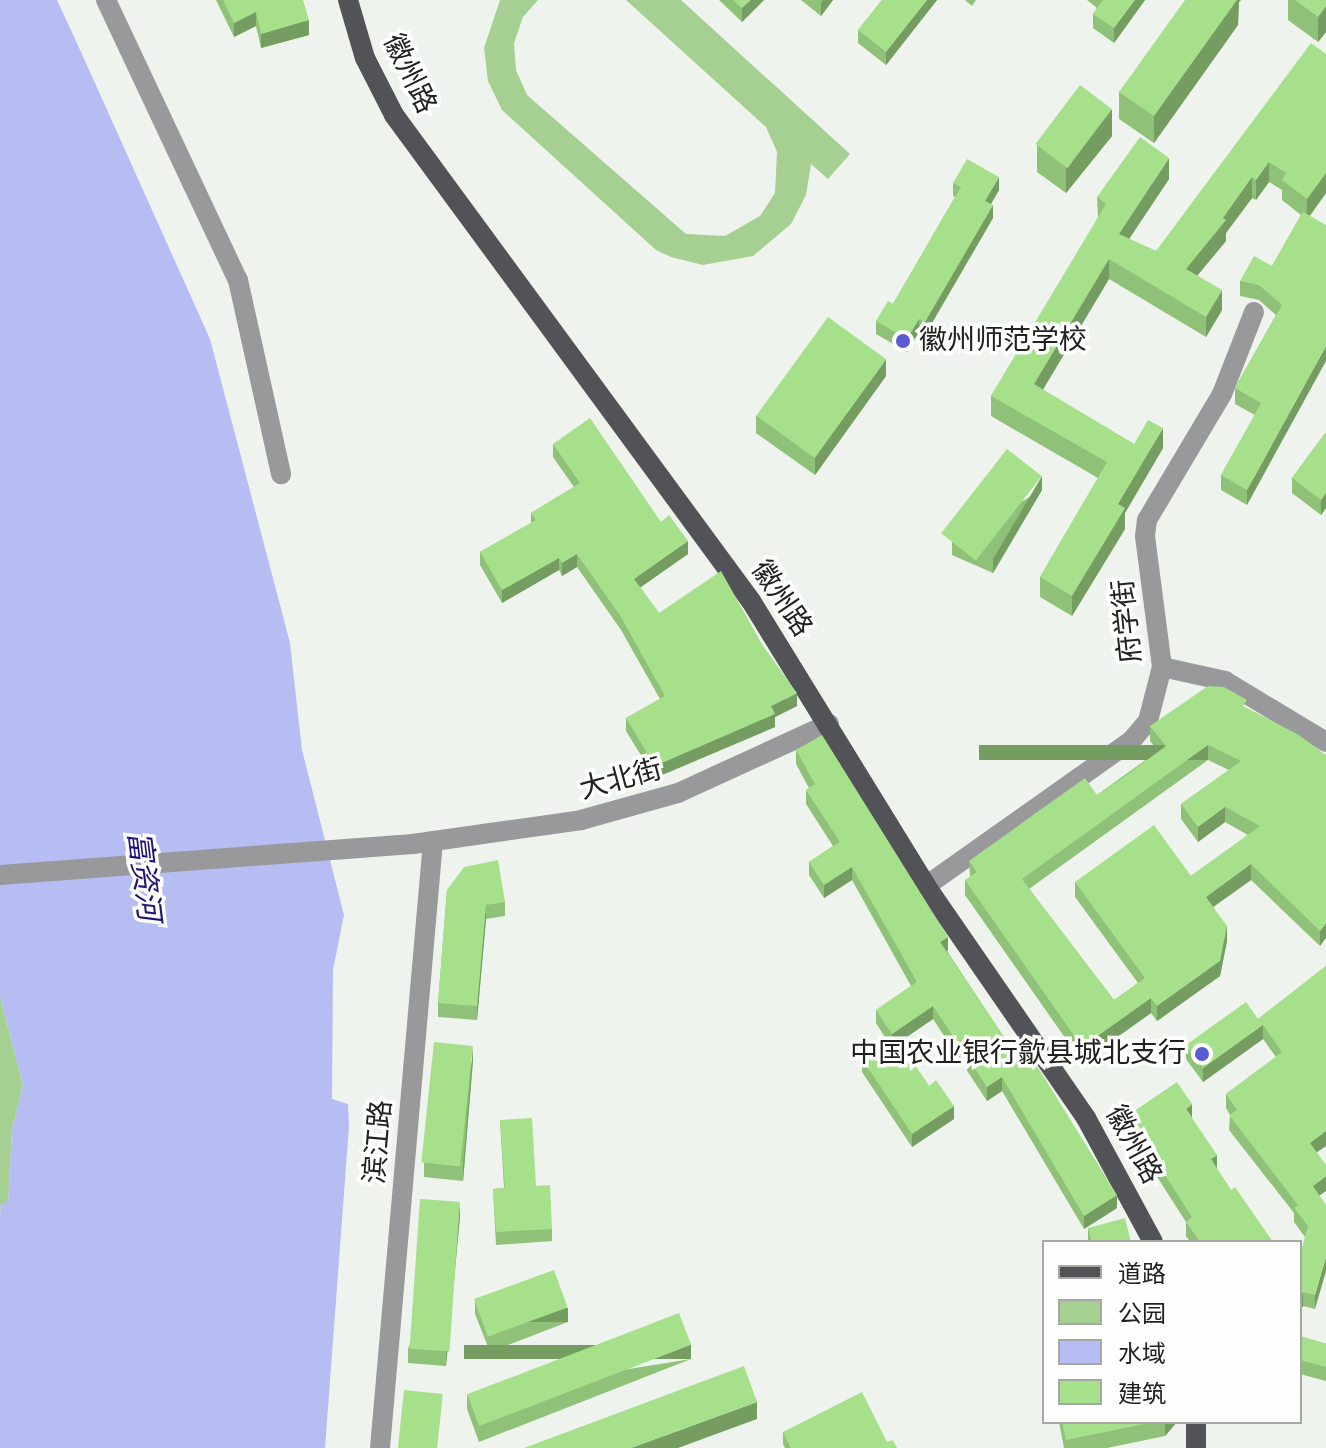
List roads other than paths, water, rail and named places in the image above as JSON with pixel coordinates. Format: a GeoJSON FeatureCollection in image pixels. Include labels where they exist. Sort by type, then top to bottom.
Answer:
{"type":"FeatureCollection","features":[{"type":"Feature","properties":{"kind":"main road","name":"徽州路"},"geometry":{"type":"LineString","coordinates":[[348,0],[365,58],[394,115],[751,601],[926,886],[1079,1108],[1152,1240]]}},
{"type":"Feature","properties":{"kind":"main road"},"geometry":{"type":"LineString","coordinates":[[1196,1424],[1196,1448]]}},
{"type":"Feature","properties":{"kind":"street"},"geometry":{"type":"LineString","coordinates":[[106,0],[238,280],[281,474]]}},
{"type":"Feature","properties":{"kind":"street","name":"府学街"},"geometry":{"type":"LineString","coordinates":[[926,886],[1132,740],[1154,709],[1162,667],[1145,536],[1147,520],[1226,386],[1254,312]]}},
{"type":"Feature","properties":{"kind":"street"},"geometry":{"type":"LineString","coordinates":[[1162,667],[1225,681],[1326,742]]}},
{"type":"Feature","properties":{"kind":"street","name":"大北街"},"geometry":{"type":"LineString","coordinates":[[0,875],[423,842],[621,811],[678,793],[829,724]]}},
{"type":"Feature","properties":{"kind":"street","name":"滨江路"},"geometry":{"type":"LineString","coordinates":[[380,1448],[423,842]]}},
{"type":"Feature","properties":{"kind":"water","name":"富资河"},"geometry":{"type":"Polygon","coordinates":[[[0,0],[57,0],[81,52],[210,339],[290,643],[302,750],[344,915],[333,970],[332,1099],[348,1104],[349,1126],[325,1448],[0,1448],[0,1215],[1,1203],[8,1202],[12,1130],[23,1085],[0,997],[0,0]]]}},
{"type":"Feature","properties":{"kind":"place","name":"徽州师范学校"},"geometry":{"type":"Point","coordinates":[903,341]}},
{"type":"Feature","properties":{"kind":"place","name":"中国农业银行歙县城北支行"},"geometry":{"type":"Point","coordinates":[1202,1054]}}]}
